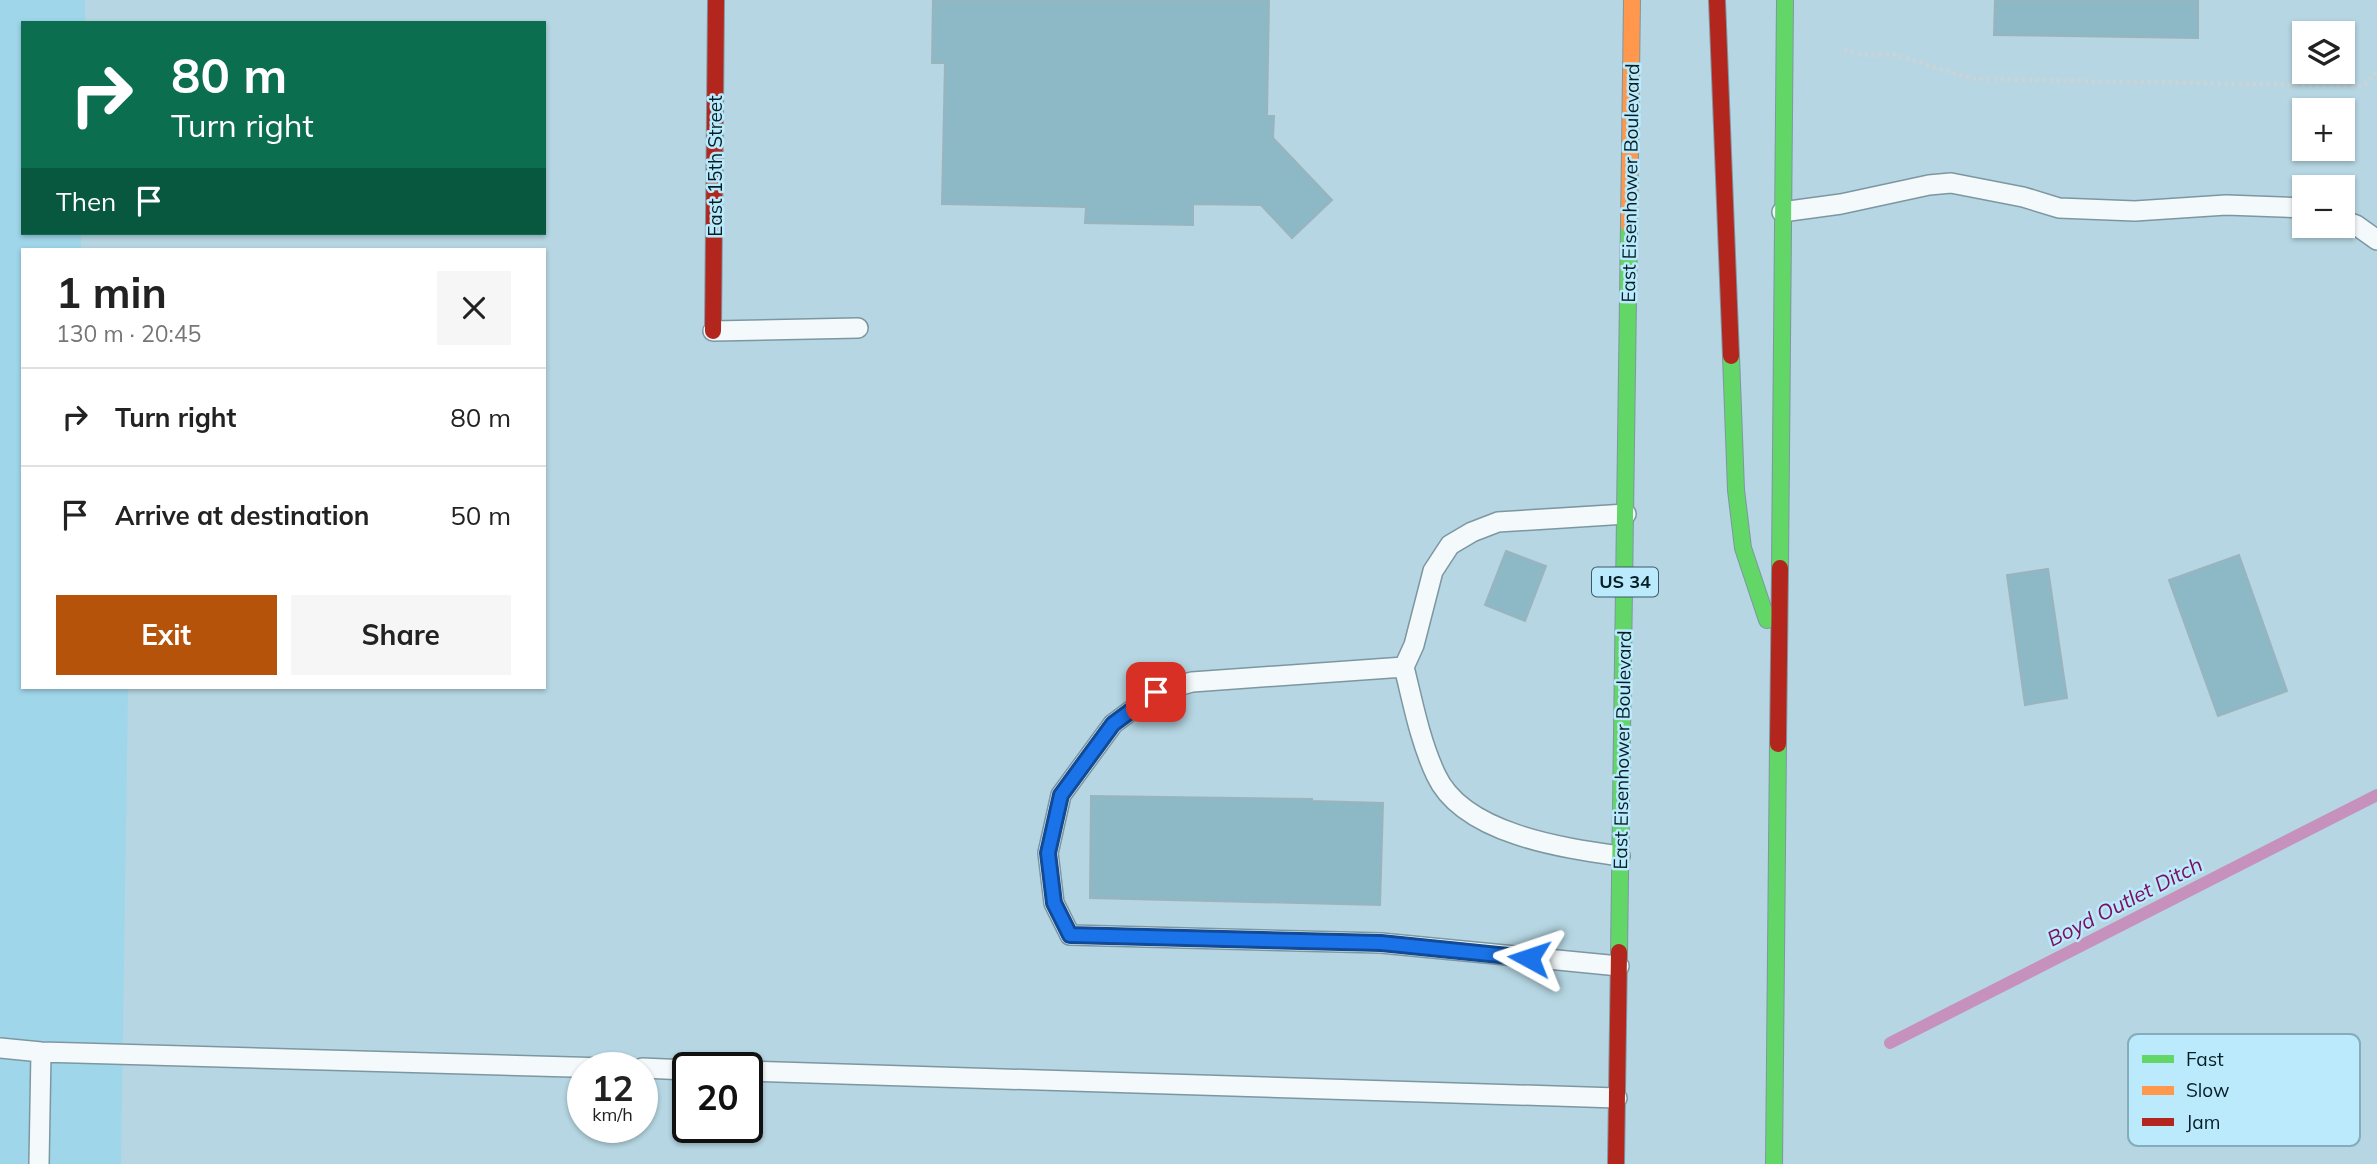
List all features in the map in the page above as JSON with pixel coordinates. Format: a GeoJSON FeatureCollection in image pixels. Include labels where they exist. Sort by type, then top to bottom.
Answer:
{"type":"FeatureCollection","features":[{"type":"Feature","properties":{"kind":"main road","name":"East 15th Street"},"geometry":{"type":"LineString","coordinates":[[713,331],[716,0]]}},
{"type":"Feature","properties":{"kind":"main road","name":"East Eisenhower Boulevard"},"geometry":{"type":"LineString","coordinates":[[1616,1164],[1632,0]]}},
{"type":"Feature","properties":{"kind":"main road"},"geometry":{"type":"LineString","coordinates":[[1717,0],[1736,490],[1743,548],[1777,648]]}},
{"type":"Feature","properties":{"kind":"main road"},"geometry":{"type":"LineString","coordinates":[[1774,1164],[1785,0]]}},
{"type":"Feature","properties":{"kind":"lane"},"geometry":{"type":"LineString","coordinates":[[1782,212],[1951,183],[2023,197],[2059,208],[2135,211],[2226,205],[2292,208]]}},
{"type":"Feature","properties":{"kind":"lane"},"geometry":{"type":"LineString","coordinates":[[2355,225],[2377,240]]}},
{"type":"Feature","properties":{"kind":"lane"},"geometry":{"type":"LineString","coordinates":[[713,331],[858,328]]}},
{"type":"Feature","properties":{"kind":"lane"},"geometry":{"type":"LineString","coordinates":[[1620,856],[1535,840],[1477,817],[1458,805],[1437,777],[1404,667],[1414,645],[1433,571],[1450,545],[1472,532],[1498,522],[1626,514]]}},
{"type":"Feature","properties":{"kind":"lane"},"geometry":{"type":"LineString","coordinates":[[1404,667],[1192,682],[1156,692],[1113,724],[1061,795],[1048,853],[1054,903],[1070,935],[1381,943],[1619,966]]}},
{"type":"Feature","properties":{"kind":"lane"},"geometry":{"type":"LineString","coordinates":[[0,1048],[41,1052],[567,1067]]}},
{"type":"Feature","properties":{"kind":"lane"},"geometry":{"type":"LineString","coordinates":[[39,1164],[41,1052]]}},
{"type":"Feature","properties":{"kind":"lane"},"geometry":{"type":"LineString","coordinates":[[763,1072],[1617,1098]]}},
{"type":"Feature","properties":{"kind":"path"},"geometry":{"type":"LineString","coordinates":[[1844,50],[1866,55],[1892,54],[1973,79],[2363,86],[2377,72]]}},
{"type":"Feature","properties":{"kind":"shaded area"},"geometry":{"type":"Polygon","coordinates":[[[0,0],[85,0],[85,21],[21,21],[21,235],[81,235],[81,248],[21,248],[21,689],[128,689],[121,1164],[0,1164],[0,0]]]}},
{"type":"Feature","properties":{"kind":"building"},"geometry":{"type":"Polygon","coordinates":[[[933,0],[1269,0],[1267,116],[1274,116],[1273,138],[1332,200],[1292,238],[1261,205],[1193,204],[1193,225],[1085,223],[1086,207],[942,204],[945,63],[932,63],[933,0]]]}},
{"type":"Feature","properties":{"kind":"building"},"geometry":{"type":"Polygon","coordinates":[[[1995,0],[2198,0],[2198,38],[1994,35],[1995,0]]]}},
{"type":"Feature","properties":{"kind":"building"},"geometry":{"type":"Polygon","coordinates":[[[1506,551],[1546,566],[1525,621],[1485,605],[1506,551]]]}},
{"type":"Feature","properties":{"kind":"building"},"geometry":{"type":"Polygon","coordinates":[[[2239,555],[2287,691],[2218,716],[2169,580],[2239,555]]]}},
{"type":"Feature","properties":{"kind":"building"},"geometry":{"type":"Polygon","coordinates":[[[2048,569],[2067,698],[2025,705],[2007,575],[2048,569]]]}},
{"type":"Feature","properties":{"kind":"building"},"geometry":{"type":"Polygon","coordinates":[[[1091,796],[1312,799],[1383,803],[1380,905],[1090,898],[1091,796]]]}},
{"type":"Feature","properties":{"kind":"waterway","name":"Boyd Outlet Ditch"},"geometry":{"type":"LineString","coordinates":[[1890,1043],[2377,795]]}},
{"type":"Feature","properties":{"kind":"traffic: fast"},"geometry":{"type":"LineString","coordinates":[[1780,568],[1785,0]]}},
{"type":"Feature","properties":{"kind":"traffic: fast"},"geometry":{"type":"LineString","coordinates":[[1619,952],[1629,225]]}},
{"type":"Feature","properties":{"kind":"traffic: fast"},"geometry":{"type":"LineString","coordinates":[[1731,356],[1736,490],[1743,548],[1767,620]]}},
{"type":"Feature","properties":{"kind":"traffic: fast"},"geometry":{"type":"LineString","coordinates":[[1774,1164],[1778,744]]}},
{"type":"Feature","properties":{"kind":"traffic: slow"},"geometry":{"type":"LineString","coordinates":[[1629,225],[1632,0]]}},
{"type":"Feature","properties":{"kind":"traffic: jam"},"geometry":{"type":"LineString","coordinates":[[713,331],[716,0]]}},
{"type":"Feature","properties":{"kind":"traffic: jam"},"geometry":{"type":"LineString","coordinates":[[1717,0],[1731,356]]}},
{"type":"Feature","properties":{"kind":"traffic: jam"},"geometry":{"type":"LineString","coordinates":[[1778,744],[1780,568]]}},
{"type":"Feature","properties":{"kind":"traffic: jam"},"geometry":{"type":"LineString","coordinates":[[1616,1164],[1619,952]]}},
{"type":"Feature","properties":{"kind":"route"},"geometry":{"type":"LineString","coordinates":[[1156,692],[1113,724],[1061,795],[1048,853],[1054,903],[1070,935],[1381,943],[1529,958]]}}]}
